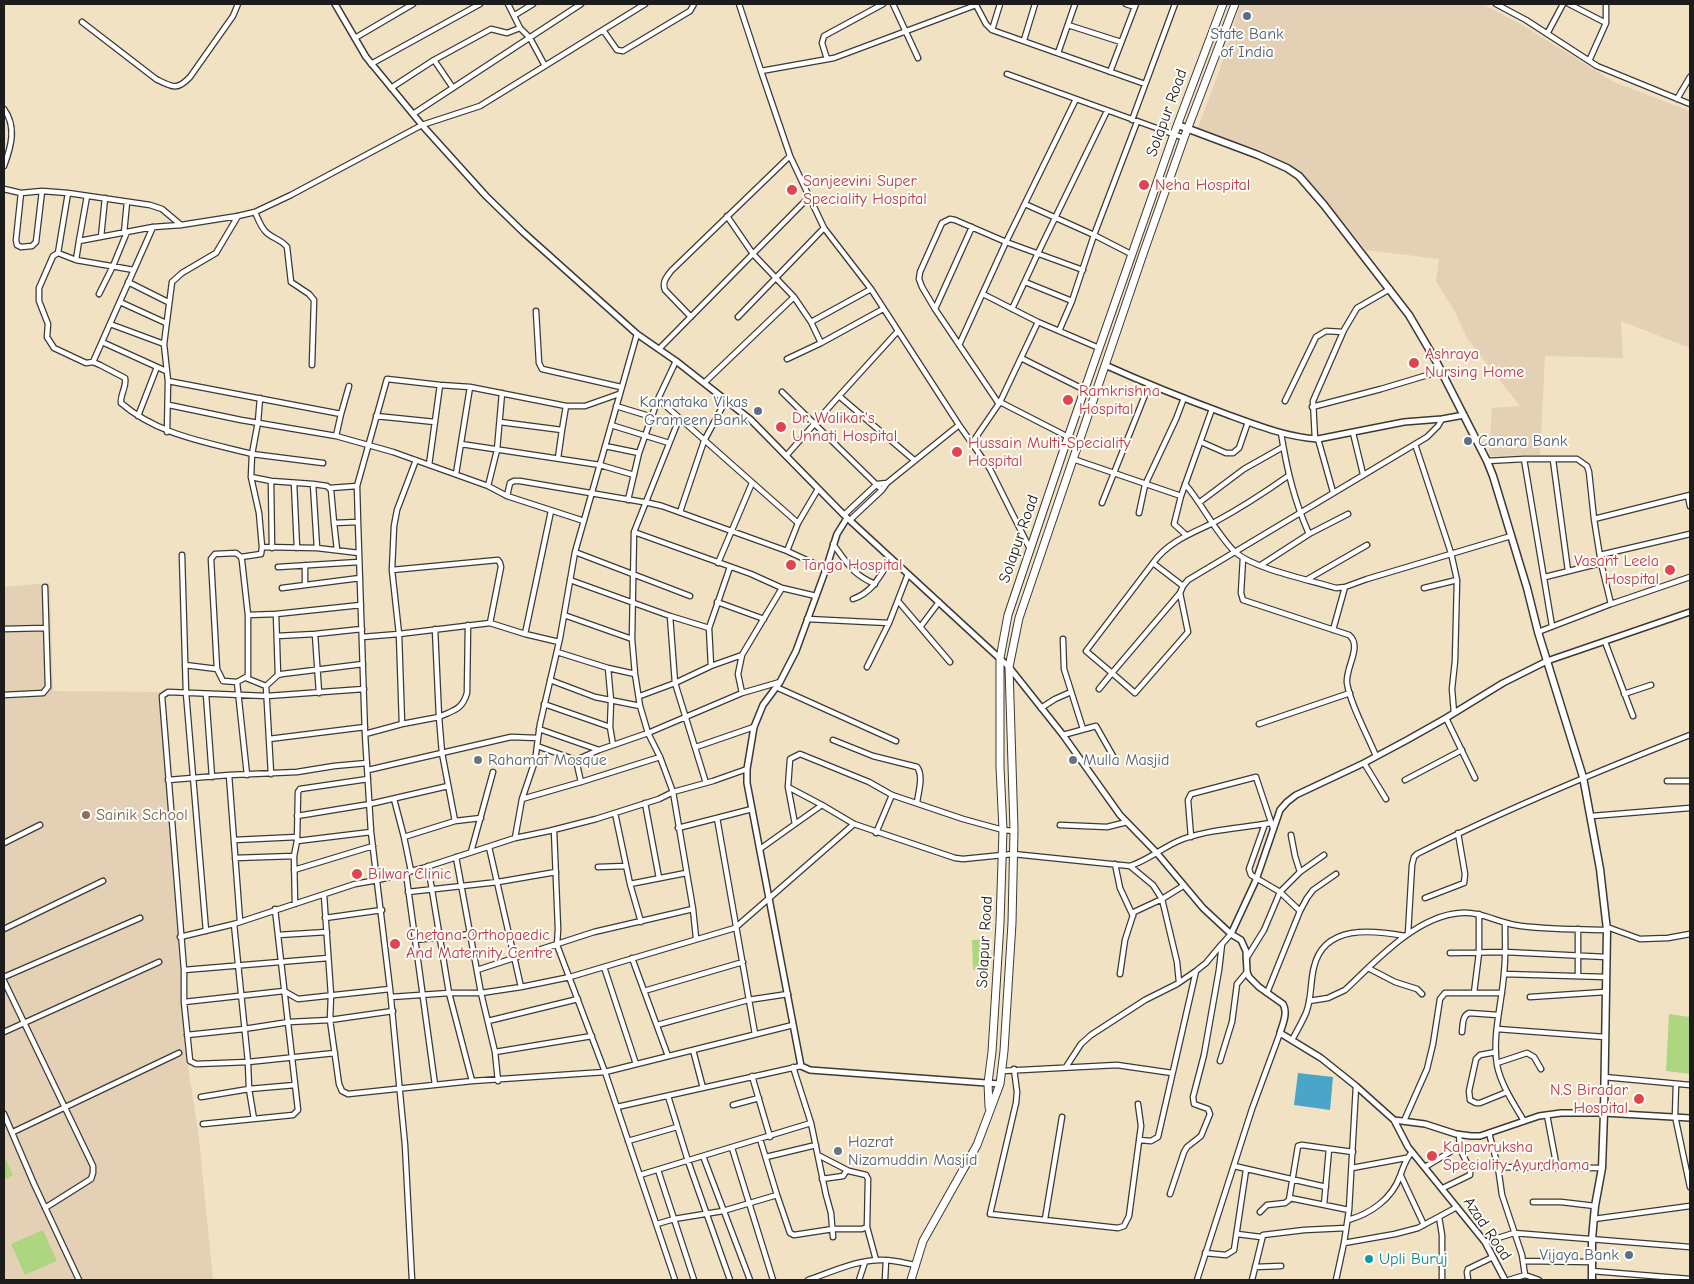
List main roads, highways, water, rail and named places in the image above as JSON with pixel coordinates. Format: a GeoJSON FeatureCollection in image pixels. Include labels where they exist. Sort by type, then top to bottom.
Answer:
{"type":"FeatureCollection","features":[{"type":"Feature","properties":{"kind":"main road","name":"Solapur Road"},"geometry":{"type":"LineString","coordinates":[[990,1110],[988,1083],[992,1052],[1000,923],[1003,830],[1000,767],[1000,658],[1008,615],[1131,254],[1223,4]]}},
{"type":"Feature","properties":{"kind":"main road","name":"Solapur Road"},"geometry":{"type":"LineString","coordinates":[[911,1280],[923,1241],[977,1145],[1000,1084],[1004,1051],[1012,923],[1014,831],[1009,667],[1019,618],[1184,138],[1235,4]]}},
{"type":"Feature","properties":{"kind":"main road"},"geometry":{"type":"LineString","coordinates":[[1178,125],[1287,168],[1298,176],[1324,204],[1409,315],[1441,371],[1487,460],[1583,777],[1592,816],[1607,928],[1602,1168],[1595,1206],[1592,1239],[1592,1280]]}},
{"type":"Feature","properties":{"kind":"water"},"geometry":{"type":"Polygon","coordinates":[[[1298,1073],[1333,1077],[1330,1110],[1294,1105],[1298,1073]]]}},
{"type":"Feature","properties":{"kind":"place","name":"State Bank of India"},"geometry":{"type":"Point","coordinates":[1247,16]}},
{"type":"Feature","properties":{"kind":"place","name":"Neha Hospital"},"geometry":{"type":"Point","coordinates":[1144,185]}},
{"type":"Feature","properties":{"kind":"place","name":"Sanjeevini Super Speciality Hospital"},"geometry":{"type":"Point","coordinates":[792,190]}},
{"type":"Feature","properties":{"kind":"place","name":"Ashraya Nursing Home"},"geometry":{"type":"Point","coordinates":[1414,363]}},
{"type":"Feature","properties":{"kind":"place","name":"Ramkrishna Hospital"},"geometry":{"type":"Point","coordinates":[1068,400]}},
{"type":"Feature","properties":{"kind":"place","name":"Karnataka Vikas Grameen Bank"},"geometry":{"type":"Point","coordinates":[758,411]}},
{"type":"Feature","properties":{"kind":"place","name":"Dr. Walikar's Unnati Hospital"},"geometry":{"type":"Point","coordinates":[781,427]}},
{"type":"Feature","properties":{"kind":"place","name":"Canara Bank"},"geometry":{"type":"Point","coordinates":[1468,441]}},
{"type":"Feature","properties":{"kind":"place","name":"Hussain Multi-Speciality Hospital"},"geometry":{"type":"Point","coordinates":[957,452]}},
{"type":"Feature","properties":{"kind":"place","name":"Tanga Hospital"},"geometry":{"type":"Point","coordinates":[791,565]}},
{"type":"Feature","properties":{"kind":"place","name":"Vasant Leela Hospital"},"geometry":{"type":"Point","coordinates":[1670,570]}},
{"type":"Feature","properties":{"kind":"place","name":"Rahamat Mosque"},"geometry":{"type":"Point","coordinates":[478,760]}},
{"type":"Feature","properties":{"kind":"place","name":"Mulla Masjid"},"geometry":{"type":"Point","coordinates":[1073,760]}},
{"type":"Feature","properties":{"kind":"place","name":"Sainik School"},"geometry":{"type":"Point","coordinates":[86,815]}},
{"type":"Feature","properties":{"kind":"place","name":"Bilwar Clinic"},"geometry":{"type":"Point","coordinates":[357,874]}},
{"type":"Feature","properties":{"kind":"place","name":"Chetana Orthopaedic And Maternity Centre"},"geometry":{"type":"Point","coordinates":[395,944]}},
{"type":"Feature","properties":{"kind":"place","name":"N.S Biradar Hospital"},"geometry":{"type":"Point","coordinates":[1639,1099]}},
{"type":"Feature","properties":{"kind":"place","name":"Hazrat Nizamuddin Masjid"},"geometry":{"type":"Point","coordinates":[838,1151]}},
{"type":"Feature","properties":{"kind":"place","name":"Kalpavruksha Speciality Ayurdhama"},"geometry":{"type":"Point","coordinates":[1432,1156]}},
{"type":"Feature","properties":{"kind":"place","name":"Vijaya Bank"},"geometry":{"type":"Point","coordinates":[1629,1255]}},
{"type":"Feature","properties":{"kind":"place","name":"Upli Buruj"},"geometry":{"type":"Point","coordinates":[1369,1259]}}]}
